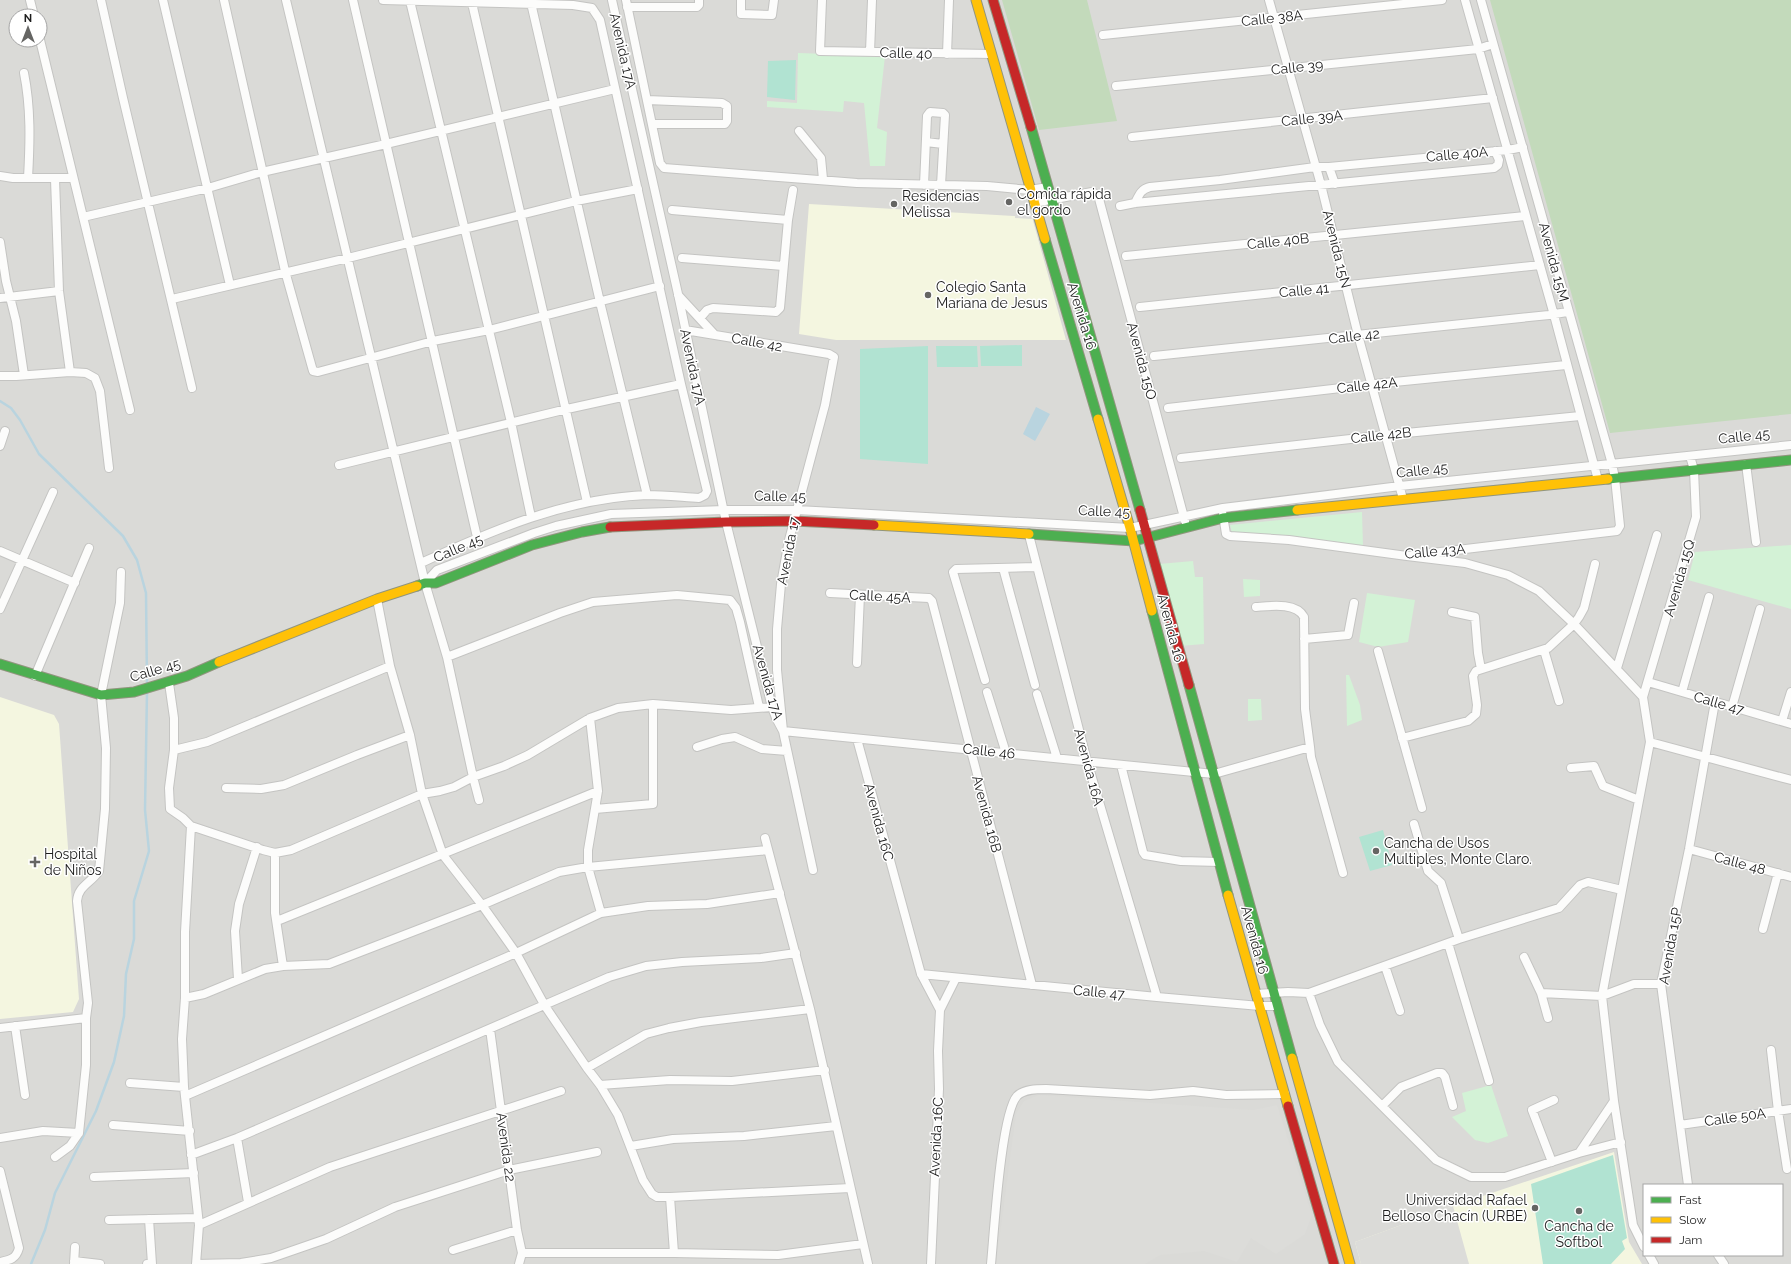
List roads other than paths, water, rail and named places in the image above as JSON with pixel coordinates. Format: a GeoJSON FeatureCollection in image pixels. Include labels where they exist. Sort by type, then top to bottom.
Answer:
{"type":"FeatureCollection","features":[{"type":"Feature","properties":{"kind":"main road","name":"Avenida 16"},"geometry":{"type":"LineString","coordinates":[[976,0],[1030,190],[1134,541],[1194,772],[1334,1264]]}},
{"type":"Feature","properties":{"kind":"main road","name":"Avenida 16"},"geometry":{"type":"LineString","coordinates":[[993,0],[1145,525],[1277,1006],[1350,1264]]}},
{"type":"Feature","properties":{"kind":"main road","name":"Calle 45"},"geometry":{"type":"LineString","coordinates":[[0,664],[35,676],[101,695],[134,692],[169,683],[377,599],[425,582],[436,583],[532,545],[582,532],[618,526],[794,521],[1134,541],[1186,528],[1223,513],[1403,499],[1791,460]]}},
{"type":"Feature","properties":{"kind":"street"},"geometry":{"type":"LineString","coordinates":[[101,0],[192,388]]}},
{"type":"Feature","properties":{"kind":"street"},"geometry":{"type":"LineString","coordinates":[[163,0],[230,285]]}},
{"type":"Feature","properties":{"kind":"street"},"geometry":{"type":"LineString","coordinates":[[224,0],[285,272],[313,371],[318,372],[433,341],[489,330],[660,286]]}},
{"type":"Feature","properties":{"kind":"street"},"geometry":{"type":"LineString","coordinates":[[286,0],[425,582],[447,657],[472,777],[479,800]]}},
{"type":"Feature","properties":{"kind":"street"},"geometry":{"type":"LineString","coordinates":[[353,0],[433,341],[453,436],[477,537]]}},
{"type":"Feature","properties":{"kind":"street"},"geometry":{"type":"LineString","coordinates":[[383,0],[531,3],[592,8],[600,20],[681,384],[708,491],[705,496],[699,498],[647,495],[587,502],[531,517],[477,537],[421,563]]}},
{"type":"Feature","properties":{"kind":"street","name":"Avenida 17A"},"geometry":{"type":"LineString","coordinates":[[612,0],[678,294],[726,522],[772,707],[783,731]]}},
{"type":"Feature","properties":{"kind":"street"},"geometry":{"type":"LineString","coordinates":[[699,0],[699,4],[696,7],[626,3],[660,163],[664,168],[824,179],[857,183],[1000,187],[1030,190],[1048,187]]}},
{"type":"Feature","properties":{"kind":"street"},"geometry":{"type":"LineString","coordinates":[[741,0],[741,14],[767,16],[772,15],[774,0]]}},
{"type":"Feature","properties":{"kind":"street","name":"Calle 40"},"geometry":{"type":"LineString","coordinates":[[822,0],[820,51],[991,54]]}},
{"type":"Feature","properties":{"kind":"street"},"geometry":{"type":"LineString","coordinates":[[870,52],[872,0]]}},
{"type":"Feature","properties":{"kind":"street"},"geometry":{"type":"LineString","coordinates":[[947,54],[949,0]]}},
{"type":"Feature","properties":{"kind":"street","name":"Avenida 15N"},"geometry":{"type":"LineString","coordinates":[[1269,0],[1321,185],[1358,335],[1403,499]]}},
{"type":"Feature","properties":{"kind":"street","name":"Calle 38A"},"geometry":{"type":"LineString","coordinates":[[1103,35],[1442,0]]}},
{"type":"Feature","properties":{"kind":"street","name":"Avenida 15M"},"geometry":{"type":"LineString","coordinates":[[1465,0],[1554,315],[1566,365],[1598,480]]}},
{"type":"Feature","properties":{"kind":"street","name":"Avenida 15M"},"geometry":{"type":"LineString","coordinates":[[1481,0],[1523,147],[1567,312],[1612,464],[1620,526]]}},
{"type":"Feature","properties":{"kind":"street"},"geometry":{"type":"LineString","coordinates":[[410,1],[511,422],[531,517]]}},
{"type":"Feature","properties":{"kind":"street"},"geometry":{"type":"LineString","coordinates":[[472,3],[567,409],[587,502]]}},
{"type":"Feature","properties":{"kind":"street"},"geometry":{"type":"LineString","coordinates":[[531,3],[576,201],[647,495]]}},
{"type":"Feature","properties":{"kind":"street","name":"Calle 39"},"geometry":{"type":"LineString","coordinates":[[1116,86],[1478,49],[1493,44]]}},
{"type":"Feature","properties":{"kind":"street"},"geometry":{"type":"LineString","coordinates":[[42,48],[130,410]]}},
{"type":"Feature","properties":{"kind":"street"},"geometry":{"type":"LineString","coordinates":[[24,73],[28,96],[30,131],[28,178]]}},
{"type":"Feature","properties":{"kind":"street"},"geometry":{"type":"LineString","coordinates":[[83,217],[208,188],[262,172],[615,89]]}},
{"type":"Feature","properties":{"kind":"street","name":"Calle 39A"},"geometry":{"type":"LineString","coordinates":[[1132,137],[1493,98]]}},
{"type":"Feature","properties":{"kind":"street"},"geometry":{"type":"LineString","coordinates":[[647,100],[722,103],[726,106],[727,121],[725,124],[652,124]]}},
{"type":"Feature","properties":{"kind":"street"},"geometry":{"type":"LineString","coordinates":[[924,185],[928,114],[943,113],[945,118],[941,185]]}},
{"type":"Feature","properties":{"kind":"street"},"geometry":{"type":"LineString","coordinates":[[799,131],[821,158],[824,179]]}},
{"type":"Feature","properties":{"kind":"street"},"geometry":{"type":"LineString","coordinates":[[926,142],[943,144]]}},
{"type":"Feature","properties":{"kind":"street"},"geometry":{"type":"LineString","coordinates":[[1496,151],[1523,147]]}},
{"type":"Feature","properties":{"kind":"street","name":"Calle 40A"},"geometry":{"type":"LineString","coordinates":[[1120,206],[1136,203],[1494,168],[1498,165],[1499,160],[1496,151],[1329,167],[1315,167]]}},
{"type":"Feature","properties":{"kind":"street"},"geometry":{"type":"LineString","coordinates":[[1136,203],[1144,188],[1220,180],[1315,167]]}},
{"type":"Feature","properties":{"kind":"street"},"geometry":{"type":"LineString","coordinates":[[1329,167],[1336,184]]}},
{"type":"Feature","properties":{"kind":"street"},"geometry":{"type":"LineString","coordinates":[[0,176],[55,179],[73,178]]}},
{"type":"Feature","properties":{"kind":"street"},"geometry":{"type":"LineString","coordinates":[[55,179],[59,291],[70,372]]}},
{"type":"Feature","properties":{"kind":"street"},"geometry":{"type":"LineString","coordinates":[[1220,180],[1222,195]]}},
{"type":"Feature","properties":{"kind":"street"},"geometry":{"type":"LineString","coordinates":[[172,299],[348,258],[576,201],[638,189]]}},
{"type":"Feature","properties":{"kind":"street"},"geometry":{"type":"LineString","coordinates":[[700,318],[707,310],[713,308],[778,311],[780,308],[788,220],[793,190]]}},
{"type":"Feature","properties":{"kind":"street","name":"Avenida 15O"},"geometry":{"type":"LineString","coordinates":[[1052,200],[1092,192],[1098,195],[1186,528]]}},
{"type":"Feature","properties":{"kind":"street"},"geometry":{"type":"LineString","coordinates":[[1034,203],[1052,200]]}},
{"type":"Feature","properties":{"kind":"street"},"geometry":{"type":"LineString","coordinates":[[672,210],[788,220]]}},
{"type":"Feature","properties":{"kind":"street","name":"Calle 40B"},"geometry":{"type":"LineString","coordinates":[[1126,256],[1526,216]]}},
{"type":"Feature","properties":{"kind":"street"},"geometry":{"type":"LineString","coordinates":[[0,242],[16,321],[24,375]]}},
{"type":"Feature","properties":{"kind":"street"},"geometry":{"type":"LineString","coordinates":[[682,258],[783,266]]}},
{"type":"Feature","properties":{"kind":"street","name":"Calle 41"},"geometry":{"type":"LineString","coordinates":[[1140,307],[1540,265]]}},
{"type":"Feature","properties":{"kind":"street"},"geometry":{"type":"LineString","coordinates":[[0,298],[59,291]]}},
{"type":"Feature","properties":{"kind":"street"},"geometry":{"type":"LineString","coordinates":[[678,294],[714,334]]}},
{"type":"Feature","properties":{"kind":"street","name":"Calle 42"},"geometry":{"type":"LineString","coordinates":[[1154,356],[1554,315],[1567,312]]}},
{"type":"Feature","properties":{"kind":"street","name":"Calle 42"},"geometry":{"type":"LineString","coordinates":[[685,330],[828,354]]}},
{"type":"Feature","properties":{"kind":"street","name":"Avenida 17"},"geometry":{"type":"LineString","coordinates":[[783,731],[777,670],[777,629],[781,584],[794,521],[825,405],[835,360],[833,355],[828,354]]}},
{"type":"Feature","properties":{"kind":"street","name":"Calle 42A"},"geometry":{"type":"LineString","coordinates":[[1168,408],[1566,365]]}},
{"type":"Feature","properties":{"kind":"street"},"geometry":{"type":"LineString","coordinates":[[0,376],[70,372],[86,373],[95,378],[100,391],[109,468]]}},
{"type":"Feature","properties":{"kind":"street"},"geometry":{"type":"LineString","coordinates":[[339,465],[511,422],[681,384]]}},
{"type":"Feature","properties":{"kind":"street","name":"Calle 42B"},"geometry":{"type":"LineString","coordinates":[[1181,458],[1386,434],[1580,416]]}},
{"type":"Feature","properties":{"kind":"street"},"geometry":{"type":"LineString","coordinates":[[0,446],[5,432]]}},
{"type":"Feature","properties":{"kind":"street","name":"Calle 45"},"geometry":{"type":"LineString","coordinates":[[425,582],[437,570],[556,526],[611,514],[724,510],[797,510],[1130,528],[1183,516],[1223,513],[1400,486],[1791,445]]}},
{"type":"Feature","properties":{"kind":"street","name":"Avenida 15Q"},"geometry":{"type":"LineString","coordinates":[[1643,697],[1696,517],[1694,470],[1690,456]]}},
{"type":"Feature","properties":{"kind":"street"},"geometry":{"type":"LineString","coordinates":[[1746,464],[1756,542]]}},
{"type":"Feature","properties":{"kind":"street"},"geometry":{"type":"LineString","coordinates":[[0,609],[53,492]]}},
{"type":"Feature","properties":{"kind":"street","name":"Calle 43A"},"geometry":{"type":"LineString","coordinates":[[1223,513],[1226,534],[1230,536],[1289,540],[1406,556],[1617,531],[1620,526]]}},
{"type":"Feature","properties":{"kind":"street","name":"Avenida 16A"},"geometry":{"type":"LineString","coordinates":[[1029,535],[1087,761],[1157,997]]}},
{"type":"Feature","properties":{"kind":"street"},"geometry":{"type":"LineString","coordinates":[[1616,668],[1657,535]]}},
{"type":"Feature","properties":{"kind":"street"},"geometry":{"type":"LineString","coordinates":[[35,676],[90,548]]}},
{"type":"Feature","properties":{"kind":"street"},"geometry":{"type":"LineString","coordinates":[[0,551],[74,583]]}},
{"type":"Feature","properties":{"kind":"street"},"geometry":{"type":"LineString","coordinates":[[1406,556],[1466,563],[1508,575],[1539,591],[1574,624],[1643,697],[1650,742],[1602,996],[1614,1101],[1633,1225],[1640,1230],[1643,1242]]}},
{"type":"Feature","properties":{"kind":"street"},"geometry":{"type":"LineString","coordinates":[[1402,738],[1468,721],[1476,714],[1477,705],[1473,676],[1476,671],[1548,648],[1574,624],[1584,608],[1595,564]]}},
{"type":"Feature","properties":{"kind":"street"},"geometry":{"type":"LineString","coordinates":[[985,680],[953,572],[956,569],[1036,567]]}},
{"type":"Feature","properties":{"kind":"street"},"geometry":{"type":"LineString","coordinates":[[1003,568],[1035,685]]}},
{"type":"Feature","properties":{"kind":"street"},"geometry":{"type":"LineString","coordinates":[[56,1157],[70,1146],[79,1133],[86,1066],[86,1018],[88,1003],[77,901],[81,888],[95,877],[99,871],[105,809],[106,748],[101,695],[120,603],[121,572]]}},
{"type":"Feature","properties":{"kind":"street","name":"Calle 45A"},"geometry":{"type":"LineString","coordinates":[[830,593],[929,598]]}},
{"type":"Feature","properties":{"kind":"street"},"geometry":{"type":"LineString","coordinates":[[447,657],[560,613],[593,602],[678,595],[730,600],[736,608],[740,622],[759,707]]}},
{"type":"Feature","properties":{"kind":"street"},"geometry":{"type":"LineString","coordinates":[[857,663],[860,595]]}},
{"type":"Feature","properties":{"kind":"street"},"geometry":{"type":"LineString","coordinates":[[1682,692],[1709,597]]}},
{"type":"Feature","properties":{"kind":"street","name":"Avenida 16B"},"geometry":{"type":"LineString","coordinates":[[929,598],[934,604],[970,750],[1032,985]]}},
{"type":"Feature","properties":{"kind":"street"},"geometry":{"type":"LineString","coordinates":[[377,599],[390,666],[410,735],[422,794],[443,855],[482,904],[516,953],[545,1006],[600,1085],[618,1115],[643,1180],[652,1194],[657,1197],[670,1197],[850,1188]]}},
{"type":"Feature","properties":{"kind":"street"},"geometry":{"type":"LineString","coordinates":[[1304,639],[1348,635],[1354,603]]}},
{"type":"Feature","properties":{"kind":"street"},"geometry":{"type":"LineString","coordinates":[[1256,607],[1283,606],[1295,609],[1302,614],[1304,618],[1306,709],[1311,757],[1343,873]]}},
{"type":"Feature","properties":{"kind":"street"},"geometry":{"type":"LineString","coordinates":[[1732,707],[1760,609]]}},
{"type":"Feature","properties":{"kind":"street"},"geometry":{"type":"LineString","coordinates":[[1452,612],[1475,618],[1481,669]]}},
{"type":"Feature","properties":{"kind":"street"},"geometry":{"type":"LineString","coordinates":[[1544,650],[1559,701]]}},
{"type":"Feature","properties":{"kind":"street"},"geometry":{"type":"LineString","coordinates":[[1378,651],[1422,808]]}},
{"type":"Feature","properties":{"kind":"street"},"geometry":{"type":"LineString","coordinates":[[174,750],[207,742],[390,666]]}},
{"type":"Feature","properties":{"kind":"street","name":"Calle 47"},"geometry":{"type":"LineString","coordinates":[[1648,682],[1791,724]]}},
{"type":"Feature","properties":{"kind":"street"},"geometry":{"type":"LineString","coordinates":[[169,683],[174,718],[174,750],[169,788],[170,809],[191,826],[275,853],[291,850],[422,794],[447,789],[472,777],[504,766],[528,755],[590,718],[618,708],[653,704],[731,710],[772,707]]}},
{"type":"Feature","properties":{"kind":"street"},"geometry":{"type":"LineString","coordinates":[[987,692],[1006,753]]}},
{"type":"Feature","properties":{"kind":"street"},"geometry":{"type":"LineString","coordinates":[[1782,721],[1791,692]]}},
{"type":"Feature","properties":{"kind":"street"},"geometry":{"type":"LineString","coordinates":[[1037,694],[1057,758]]}},
{"type":"Feature","properties":{"kind":"street","name":"Avenida 15P"},"geometry":{"type":"LineString","coordinates":[[1688,1184],[1661,984],[1689,849],[1715,702]]}},
{"type":"Feature","properties":{"kind":"street"},"geometry":{"type":"LineString","coordinates":[[595,809],[653,804],[653,704]]}},
{"type":"Feature","properties":{"kind":"street"},"geometry":{"type":"LineString","coordinates":[[590,718],[598,791],[588,850],[588,867],[601,913]]}},
{"type":"Feature","properties":{"kind":"street"},"geometry":{"type":"LineString","coordinates":[[783,731],[814,870]]}},
{"type":"Feature","properties":{"kind":"street","name":"Calle 46"},"geometry":{"type":"LineString","coordinates":[[783,731],[1214,774]]}},
{"type":"Feature","properties":{"kind":"street"},"geometry":{"type":"LineString","coordinates":[[226,788],[261,789],[284,785],[410,735]]}},
{"type":"Feature","properties":{"kind":"street"},"geometry":{"type":"LineString","coordinates":[[697,747],[722,739],[735,737],[762,749],[787,751]]}},
{"type":"Feature","properties":{"kind":"street","name":"Avenida 16C"},"geometry":{"type":"LineString","coordinates":[[857,739],[921,974],[940,1010],[938,1051],[939,1089],[931,1264]]}},
{"type":"Feature","properties":{"kind":"street"},"geometry":{"type":"LineString","coordinates":[[1650,742],[1791,780]]}},
{"type":"Feature","properties":{"kind":"street"},"geometry":{"type":"LineString","coordinates":[[1214,774],[1310,747]]}},
{"type":"Feature","properties":{"kind":"street"},"geometry":{"type":"LineString","coordinates":[[1121,765],[1143,852],[1146,855],[1181,861],[1219,862]]}},
{"type":"Feature","properties":{"kind":"street"},"geometry":{"type":"LineString","coordinates":[[1571,768],[1594,766],[1603,786],[1639,800]]}},
{"type":"Feature","properties":{"kind":"street"},"geometry":{"type":"LineString","coordinates":[[277,921],[598,791]]}},
{"type":"Feature","properties":{"kind":"street"},"geometry":{"type":"LineString","coordinates":[[1414,824],[1428,871],[1441,883],[1459,939]]}},
{"type":"Feature","properties":{"kind":"street"},"geometry":{"type":"LineString","coordinates":[[191,826],[186,932],[186,998],[182,1039],[184,1091],[190,1131],[198,1222],[196,1264],[241,1263],[271,1258],[326,1239],[395,1207],[509,1170],[597,1152]]}},
{"type":"Feature","properties":{"kind":"street"},"geometry":{"type":"LineString","coordinates":[[765,838],[796,953],[825,1070],[836,1126],[868,1264]]}},
{"type":"Feature","properties":{"kind":"street"},"geometry":{"type":"LineString","coordinates":[[238,979],[235,931],[239,904],[257,847]]}},
{"type":"Feature","properties":{"kind":"street","name":"Calle 48"},"geometry":{"type":"LineString","coordinates":[[1689,849],[1791,877]]}},
{"type":"Feature","properties":{"kind":"street"},"geometry":{"type":"LineString","coordinates":[[186,998],[204,994],[265,969],[283,966],[329,964],[559,872],[588,867],[768,850]]}},
{"type":"Feature","properties":{"kind":"street"},"geometry":{"type":"LineString","coordinates":[[275,853],[275,913],[283,966]]}},
{"type":"Feature","properties":{"kind":"street"},"geometry":{"type":"LineString","coordinates":[[1764,929],[1778,873]]}},
{"type":"Feature","properties":{"kind":"street"},"geometry":{"type":"LineString","coordinates":[[1256,994],[1274,992],[1309,993],[1459,939],[1558,908],[1580,885],[1588,882],[1622,890]]}},
{"type":"Feature","properties":{"kind":"street"},"geometry":{"type":"LineString","coordinates":[[130,1082],[184,1091],[516,953],[601,913],[648,906],[707,904],[780,893]]}},
{"type":"Feature","properties":{"kind":"street"},"geometry":{"type":"LineString","coordinates":[[1448,943],[1489,1081]]}},
{"type":"Feature","properties":{"kind":"street"},"geometry":{"type":"LineString","coordinates":[[192,1155],[237,1138],[609,977],[646,966],[682,962],[761,958],[796,953]]}},
{"type":"Feature","properties":{"kind":"street"},"geometry":{"type":"LineString","coordinates":[[1524,958],[1541,993],[1548,1018]]}},
{"type":"Feature","properties":{"kind":"street"},"geometry":{"type":"LineString","coordinates":[[1385,966],[1400,1011]]}},
{"type":"Feature","properties":{"kind":"street","name":"Calle 47"},"geometry":{"type":"LineString","coordinates":[[921,974],[1157,997],[1260,1006],[1277,1006]]}},
{"type":"Feature","properties":{"kind":"street"},"geometry":{"type":"LineString","coordinates":[[940,1010],[956,978]]}},
{"type":"Feature","properties":{"kind":"street"},"geometry":{"type":"LineString","coordinates":[[1541,993],[1602,996],[1634,984],[1661,984]]}},
{"type":"Feature","properties":{"kind":"street"},"geometry":{"type":"LineString","coordinates":[[1309,993],[1320,1025],[1338,1062],[1436,1160],[1471,1177],[1505,1177],[1579,1152],[1621,1142]]}},
{"type":"Feature","properties":{"kind":"street"},"geometry":{"type":"LineString","coordinates":[[587,1068],[646,1034],[701,1022],[810,1009]]}},
{"type":"Feature","properties":{"kind":"street"},"geometry":{"type":"LineString","coordinates":[[0,1028],[86,1018]]}},
{"type":"Feature","properties":{"kind":"street"},"geometry":{"type":"LineString","coordinates":[[16,1026],[24,1095]]}},
{"type":"Feature","properties":{"kind":"street","name":"Avenida 22"},"geometry":{"type":"LineString","coordinates":[[490,1029],[517,1230],[522,1253],[519,1264]]}},
{"type":"Feature","properties":{"kind":"street"},"geometry":{"type":"LineString","coordinates":[[1771,1050],[1778,1112],[1787,1169]]}},
{"type":"Feature","properties":{"kind":"street"},"geometry":{"type":"LineString","coordinates":[[600,1085],[670,1080],[732,1081],[825,1070]]}},
{"type":"Feature","properties":{"kind":"street"},"geometry":{"type":"LineString","coordinates":[[1382,1105],[1401,1087],[1437,1073],[1442,1073],[1445,1077],[1453,1106]]}},
{"type":"Feature","properties":{"kind":"street"},"geometry":{"type":"LineString","coordinates":[[991,1264],[1004,1146],[1010,1114],[1018,1096],[1031,1089],[1150,1095],[1193,1091],[1226,1095],[1285,1094]]}},
{"type":"Feature","properties":{"kind":"street"},"geometry":{"type":"LineString","coordinates":[[109,1220],[149,1219],[198,1222],[330,1167],[561,1091]]}},
{"type":"Feature","properties":{"kind":"street"},"geometry":{"type":"LineString","coordinates":[[1552,1162],[1532,1110],[1554,1100]]}},
{"type":"Feature","properties":{"kind":"street"},"geometry":{"type":"LineString","coordinates":[[1579,1152],[1614,1101]]}},
{"type":"Feature","properties":{"kind":"street","name":"Calle 50A"},"geometry":{"type":"LineString","coordinates":[[1680,1125],[1791,1109]]}},
{"type":"Feature","properties":{"kind":"street"},"geometry":{"type":"LineString","coordinates":[[113,1125],[190,1131]]}},
{"type":"Feature","properties":{"kind":"street"},"geometry":{"type":"LineString","coordinates":[[631,1146],[673,1139],[744,1136],[836,1126]]}},
{"type":"Feature","properties":{"kind":"street"},"geometry":{"type":"LineString","coordinates":[[0,1138],[43,1131],[79,1133]]}},
{"type":"Feature","properties":{"kind":"street"},"geometry":{"type":"LineString","coordinates":[[237,1138],[248,1202]]}},
{"type":"Feature","properties":{"kind":"street"},"geometry":{"type":"LineString","coordinates":[[0,1171],[19,1248],[17,1255],[12,1260],[0,1262]]}},
{"type":"Feature","properties":{"kind":"street"},"geometry":{"type":"LineString","coordinates":[[94,1178],[194,1173]]}},
{"type":"Feature","properties":{"kind":"street"},"geometry":{"type":"LineString","coordinates":[[670,1197],[674,1253]]}},
{"type":"Feature","properties":{"kind":"street"},"geometry":{"type":"LineString","coordinates":[[147,1264],[152,1264],[149,1219]]}},
{"type":"Feature","properties":{"kind":"street"},"geometry":{"type":"LineString","coordinates":[[454,1250],[517,1230]]}},
{"type":"Feature","properties":{"kind":"street"},"geometry":{"type":"LineString","coordinates":[[522,1253],[778,1254],[863,1244]]}},
{"type":"Feature","properties":{"kind":"street"},"geometry":{"type":"LineString","coordinates":[[75,1247],[74,1263],[100,1264]]}},
{"type":"Feature","properties":{"kind":"water"},"geometry":{"type":"Polygon","coordinates":[[[1036,407],[1050,414],[1035,441],[1023,434],[1036,407]]]}},
{"type":"Feature","properties":{"kind":"waterway"},"geometry":{"type":"LineString","coordinates":[[0,401],[11,408],[20,420],[39,454],[123,536],[137,560],[146,593],[147,685]]}},
{"type":"Feature","properties":{"kind":"waterway"},"geometry":{"type":"LineString","coordinates":[[31,1264],[45,1230],[55,1193],[96,1111],[114,1062],[124,1016],[126,974],[134,939],[134,901],[149,851],[145,810],[147,692]]}},
{"type":"Feature","properties":{"kind":"place","name":"Comida rápida el gordo"},"geometry":{"type":"Point","coordinates":[1009,202]}},
{"type":"Feature","properties":{"kind":"place","name":"Residencias Melissa"},"geometry":{"type":"Point","coordinates":[894,204]}},
{"type":"Feature","properties":{"kind":"place","name":"Colegio Santa Mariana de Jesus"},"geometry":{"type":"Point","coordinates":[928,295]}},
{"type":"Feature","properties":{"kind":"place","name":"Cancha de Usos Multiples, Monte Claro."},"geometry":{"type":"Point","coordinates":[1376,851]}},
{"type":"Feature","properties":{"kind":"place","name":"Hospital de Niños"},"geometry":{"type":"Point","coordinates":[35,862]}},
{"type":"Feature","properties":{"kind":"place","name":"Universidad Rafael Belloso Chacín (URBE)"},"geometry":{"type":"Point","coordinates":[1535,1208]}},
{"type":"Feature","properties":{"kind":"place","name":"Cancha de Softbol"},"geometry":{"type":"Point","coordinates":[1579,1211]}}]}
